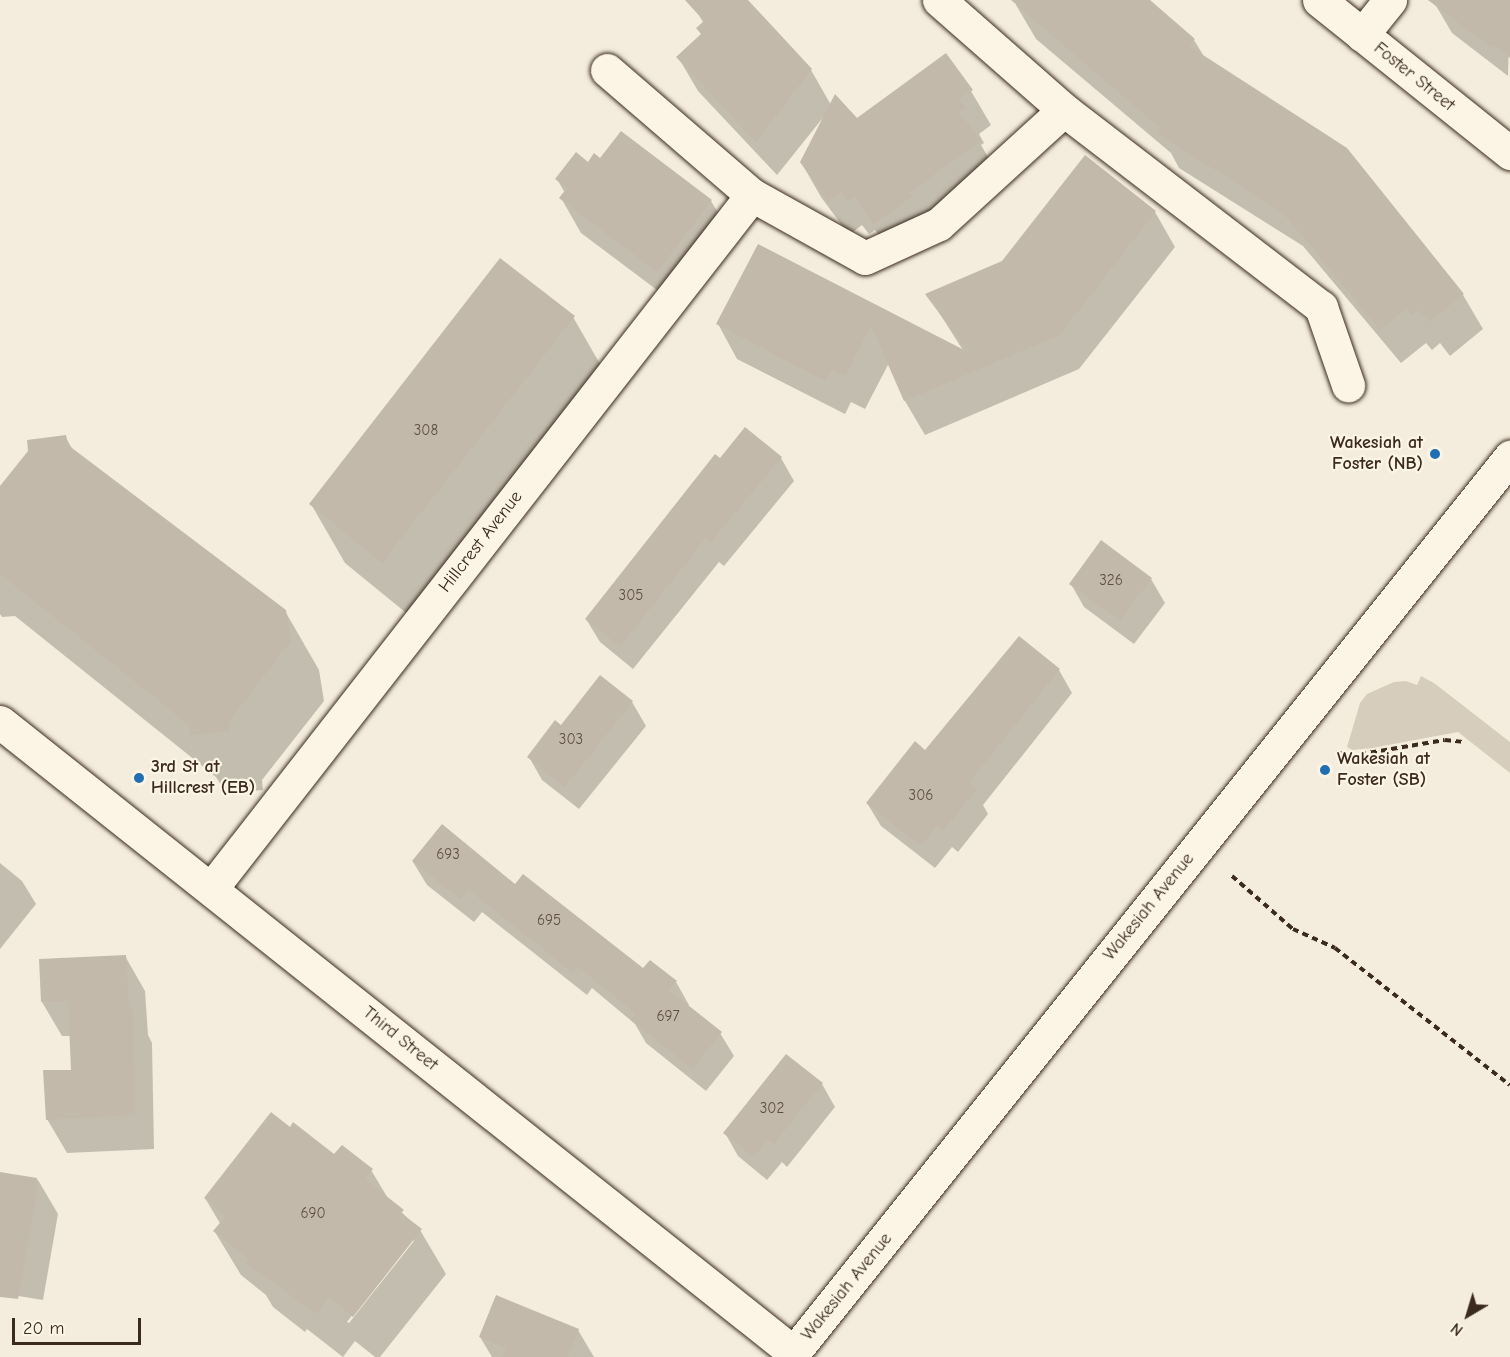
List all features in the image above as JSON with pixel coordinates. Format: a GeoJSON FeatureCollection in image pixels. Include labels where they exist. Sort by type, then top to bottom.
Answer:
{"type":"FeatureCollection","features":[{"type":"Feature","properties":{"kind":"street"},"geometry":{"type":"LineString","coordinates":[[939,0],[1064,110],[1321,307],[1348,385]]}},
{"type":"Feature","properties":{"kind":"street","name":"Foster Street"},"geometry":{"type":"LineString","coordinates":[[1319,0],[1510,153]]}},
{"type":"Feature","properties":{"kind":"street"},"geometry":{"type":"LineString","coordinates":[[1362,35],[1390,0]]}},
{"type":"Feature","properties":{"kind":"street"},"geometry":{"type":"LineString","coordinates":[[607,70],[752,195],[865,258],[939,224],[1064,110]]}},
{"type":"Feature","properties":{"kind":"street","name":"Hillcrest Avenue"},"geometry":{"type":"LineString","coordinates":[[211,889],[752,195]]}},
{"type":"Feature","properties":{"kind":"street","name":"Wakesiah Avenue"},"geometry":{"type":"LineString","coordinates":[[794,1356],[1510,457]]}},
{"type":"Feature","properties":{"kind":"street","name":"Third Street"},"geometry":{"type":"LineString","coordinates":[[0,722],[794,1356]]}},
{"type":"Feature","properties":{"kind":"path"},"geometry":{"type":"LineString","coordinates":[[1336,752],[1350,756],[1445,740],[1463,742]]}},
{"type":"Feature","properties":{"kind":"path"},"geometry":{"type":"LineString","coordinates":[[1232,876],[1293,929],[1335,948],[1510,1085]]}},
{"type":"Feature","properties":{"kind":"shaded area"},"geometry":{"type":"Polygon","coordinates":[[[1421,676],[1434,683],[1510,742],[1510,773],[1458,732],[1372,748],[1352,750],[1347,747],[1360,703],[1367,694],[1394,682],[1406,681],[1417,685],[1421,676]]]}},
{"type":"Feature","properties":{"kind":"building"},"geometry":{"type":"Polygon","coordinates":[[[685,0],[748,0],[812,69],[756,142],[676,57],[701,34],[696,28],[704,21],[685,0]]]}},
{"type":"Feature","properties":{"kind":"building"},"geometry":{"type":"Polygon","coordinates":[[[1011,0],[1150,0],[1195,39],[1189,46],[1347,148],[1464,294],[1429,322],[1419,310],[1411,316],[1406,309],[1380,330],[1282,212],[1158,134],[1161,129],[1011,0]]]}},
{"type":"Feature","properties":{"kind":"building"},"geometry":{"type":"Polygon","coordinates":[[[1428,0],[1510,0],[1510,58],[1494,45],[1491,48],[1428,0]]]}},
{"type":"Feature","properties":{"kind":"building"},"geometry":{"type":"Polygon","coordinates":[[[946,53],[973,90],[959,99],[965,108],[959,112],[981,141],[910,192],[913,196],[874,224],[854,196],[848,201],[841,192],[828,202],[800,162],[835,94],[857,118],[946,53]]]}},
{"type":"Feature","properties":{"kind":"building"},"geometry":{"type":"Polygon","coordinates":[[[621,131],[712,200],[657,272],[559,198],[567,188],[555,179],[576,152],[588,162],[594,153],[600,158],[621,131]]]}},
{"type":"Feature","properties":{"kind":"building"},"geometry":{"type":"Polygon","coordinates":[[[1085,155],[1156,211],[1060,335],[904,401],[871,326],[845,376],[832,369],[825,381],[716,324],[758,244],[968,352],[925,294],[1002,261],[1085,155]]]}},
{"type":"Feature","properties":{"kind":"building"},"geometry":{"type":"Polygon","coordinates":[[[500,258],[575,316],[382,563],[309,504],[500,258]]]}},
{"type":"Feature","properties":{"kind":"building"},"geometry":{"type":"Polygon","coordinates":[[[745,427],[782,457],[710,543],[705,539],[620,647],[585,619],[715,454],[720,458],[745,427]]]}},
{"type":"Feature","properties":{"kind":"building"},"geometry":{"type":"Polygon","coordinates":[[[66,435],[68,445],[286,610],[291,641],[229,721],[230,731],[190,735],[189,725],[0,574],[0,486],[28,451],[27,440],[66,435]]]}},
{"type":"Feature","properties":{"kind":"building"},"geometry":{"type":"Polygon","coordinates":[[[1101,540],[1152,578],[1120,621],[1069,584],[1101,540]]]}},
{"type":"Feature","properties":{"kind":"building"},"geometry":{"type":"Polygon","coordinates":[[[1019,636],[1060,669],[969,783],[976,790],[944,830],[938,825],[921,846],[866,803],[915,741],[925,750],[1019,636]]]}},
{"type":"Feature","properties":{"kind":"building"},"geometry":{"type":"Polygon","coordinates":[[[600,675],[633,701],[565,787],[527,757],[555,720],[561,725],[600,675]]]}},
{"type":"Feature","properties":{"kind":"building"},"geometry":{"type":"Polygon","coordinates":[[[442,824],[515,884],[523,874],[643,968],[650,960],[677,981],[669,990],[722,1032],[692,1069],[631,1020],[635,1014],[578,966],[573,973],[469,890],[461,900],[412,861],[442,824]]]}},
{"type":"Feature","properties":{"kind":"building"},"geometry":{"type":"Polygon","coordinates":[[[126,955],[129,1008],[133,1007],[135,1115],[46,1120],[43,1070],[71,1070],[68,1001],[41,1002],[39,959],[126,955]]]}},
{"type":"Feature","properties":{"kind":"building"},"geometry":{"type":"Polygon","coordinates":[[[786,1054],[823,1083],[774,1144],[768,1140],[753,1157],[723,1133],[786,1054]]]}},
{"type":"Feature","properties":{"kind":"building"},"geometry":{"type":"Polygon","coordinates":[[[271,1112],[290,1127],[293,1122],[334,1154],[342,1145],[373,1169],[365,1179],[404,1210],[401,1213],[422,1229],[353,1317],[329,1298],[317,1314],[245,1263],[248,1259],[213,1231],[226,1216],[204,1198],[271,1112]]]}},
{"type":"Feature","properties":{"kind":"building"},"geometry":{"type":"Polygon","coordinates":[[[0,1172],[37,1178],[37,1193],[18,1299],[0,1297],[0,1172]]]}},
{"type":"Feature","properties":{"kind":"building"},"geometry":{"type":"Polygon","coordinates":[[[496,1295],[579,1329],[568,1357],[502,1357],[506,1348],[479,1337],[496,1295]]]}},
{"type":"Feature","properties":{"kind":"place","name":"Wakesiah at Foster (NB)"},"geometry":{"type":"Point","coordinates":[1435,454]}},
{"type":"Feature","properties":{"kind":"place","name":"Wakesiah at Foster (SB)"},"geometry":{"type":"Point","coordinates":[1325,770]}},
{"type":"Feature","properties":{"kind":"place","name":"3rd St at Hillcrest (EB)"},"geometry":{"type":"Point","coordinates":[139,778]}}]}
